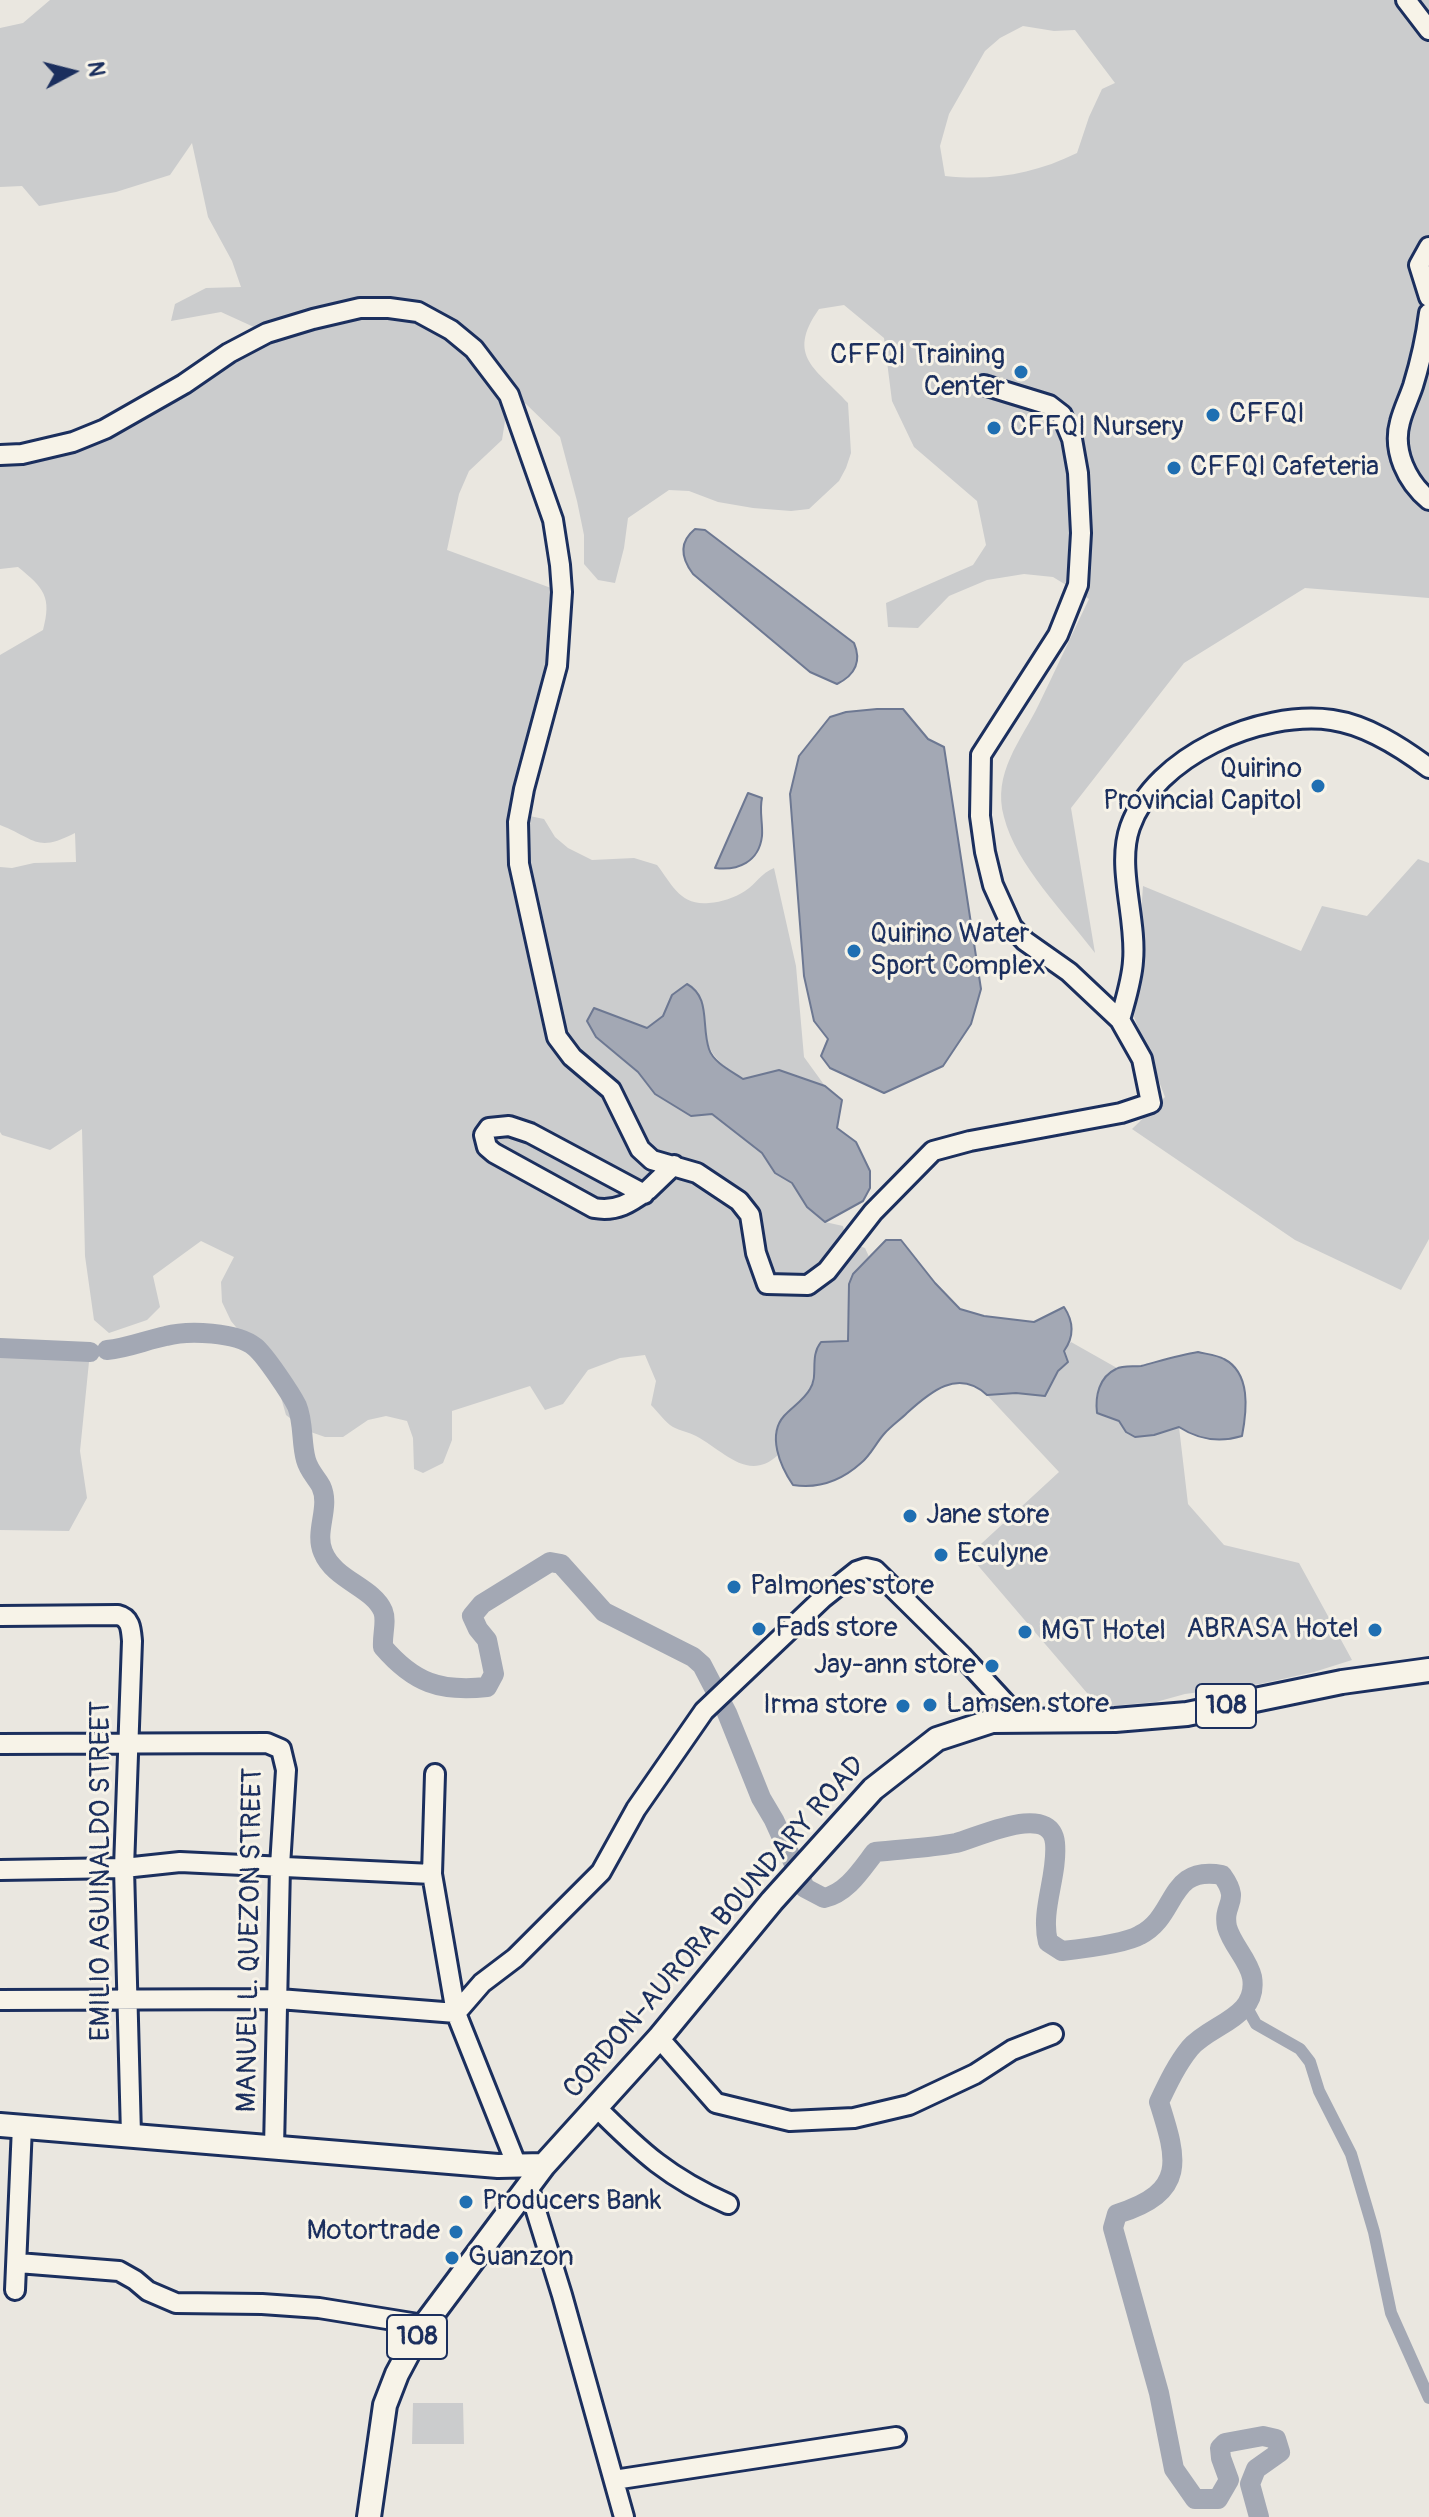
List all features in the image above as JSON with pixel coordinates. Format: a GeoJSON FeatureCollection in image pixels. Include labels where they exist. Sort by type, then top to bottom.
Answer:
{"type":"FeatureCollection","features":[{"type":"Feature","properties":{"kind":"main road","name":"CORDON-AURORA BOUNDARY ROAD"},"geometry":{"type":"LineString","coordinates":[[369,2517],[385,2405],[397,2374],[424,2325],[544,2165],[659,2038],[772,1901],[873,1789],[937,1739],[992,1721],[1115,1720],[1187,1714],[1342,1682],[1429,1670]]}},
{"type":"Feature","properties":{"kind":"main road"},"geometry":{"type":"LineString","coordinates":[[11,2126],[507,2166],[544,2165]]}},
{"type":"Feature","properties":{"kind":"main road"},"geometry":{"type":"LineString","coordinates":[[507,2166],[525,2189]]}},
{"type":"Feature","properties":{"kind":"street"},"geometry":{"type":"LineString","coordinates":[[1406,0],[1429,30]]}},
{"type":"Feature","properties":{"kind":"street"},"geometry":{"type":"LineString","coordinates":[[1429,247],[1419,265],[1429,297]]}},
{"type":"Feature","properties":{"kind":"street"},"geometry":{"type":"LineString","coordinates":[[0,455],[22,454],[73,442],[105,429],[267,333],[360,308],[418,312],[451,330],[474,349],[509,395],[553,520],[560,565],[562,592],[557,666],[518,822],[519,864],[557,1037],[572,1057],[611,1090],[640,1149],[652,1160],[697,1173],[739,1201],[750,1215],[756,1253],[767,1284],[808,1285],[827,1271],[873,1212],[933,1151],[970,1141],[1121,1113],[1151,1103],[1142,1059],[1120,1020],[1069,972],[1025,941],[1012,927],[993,885],[985,852],[980,816],[981,755],[1058,635],[1078,585],[1081,533],[1078,473],[1072,439],[1062,415],[1049,405],[984,385]]}},
{"type":"Feature","properties":{"kind":"street"},"geometry":{"type":"LineString","coordinates":[[1429,313],[1413,385],[1399,425],[1398,440],[1406,473],[1416,489],[1429,500]]}},
{"type":"Feature","properties":{"kind":"street"},"geometry":{"type":"LineString","coordinates":[[1120,1020],[1133,961],[1128,891],[1130,829],[1143,803],[1166,774],[1183,759],[1241,731],[1317,719],[1334,720],[1363,729],[1402,748],[1429,768]]}},
{"type":"Feature","properties":{"kind":"street"},"geometry":{"type":"LineString","coordinates":[[644,1194],[530,1133],[509,1126],[489,1128],[484,1135],[487,1147],[494,1153],[594,1208],[618,1209],[644,1194],[674,1165]]}},
{"type":"Feature","properties":{"kind":"street"},"geometry":{"type":"LineString","coordinates":[[456,2013],[482,1983],[515,1958],[601,1872],[636,1809],[704,1711],[823,1598],[857,1571],[870,1568],[962,1656],[1021,1720]]}},
{"type":"Feature","properties":{"kind":"street","name":"EMILIO AGUINALDO STREET"},"geometry":{"type":"LineString","coordinates":[[0,1616],[118,1615],[126,1618],[129,1624],[132,1641],[124,1868],[131,2135]]}},
{"type":"Feature","properties":{"kind":"street"},"geometry":{"type":"LineString","coordinates":[[0,1744],[128,1743]]}},
{"type":"Feature","properties":{"kind":"street","name":"MANUEL L. QUEZON STREET"},"geometry":{"type":"LineString","coordinates":[[128,1743],[267,1743],[281,1749],[285,1761],[274,2148]]}},
{"type":"Feature","properties":{"kind":"street"},"geometry":{"type":"LineString","coordinates":[[435,1774],[432,1874],[456,2013],[507,2166]]}},
{"type":"Feature","properties":{"kind":"street"},"geometry":{"type":"LineString","coordinates":[[0,1870],[124,1868],[180,1862],[432,1874]]}},
{"type":"Feature","properties":{"kind":"street"},"geometry":{"type":"LineString","coordinates":[[0,2000],[279,1999],[456,2013]]}},
{"type":"Feature","properties":{"kind":"street"},"geometry":{"type":"LineString","coordinates":[[659,2038],[716,2103],[790,2121],[854,2118],[909,2105],[975,2074],[1012,2050],[1053,2034]]}},
{"type":"Feature","properties":{"kind":"street"},"geometry":{"type":"LineString","coordinates":[[597,2108],[662,2170],[728,2204]]}},
{"type":"Feature","properties":{"kind":"street"},"geometry":{"type":"LineString","coordinates":[[11,2126],[18,2263],[15,2290]]}},
{"type":"Feature","properties":{"kind":"street"},"geometry":{"type":"LineString","coordinates":[[525,2189],[562,2295],[624,2517]]}},
{"type":"Feature","properties":{"kind":"street"},"geometry":{"type":"LineString","coordinates":[[18,2263],[119,2271],[148,2291],[176,2303],[319,2308],[424,2325]]}},
{"type":"Feature","properties":{"kind":"street"},"geometry":{"type":"LineString","coordinates":[[614,2480],[896,2437]]}},
{"type":"Feature","properties":{"kind":"shaded area"},"geometry":{"type":"Polygon","coordinates":[[[50,0],[1429,0],[1429,598],[1305,588],[1184,663],[1071,808],[1095,953],[1030,871],[1010,835],[1001,801],[1010,758],[1089,599],[1053,577],[1024,574],[987,580],[949,596],[918,628],[888,627],[886,603],[973,565],[986,545],[977,501],[914,447],[892,401],[884,338],[844,305],[819,309],[805,339],[809,361],[848,403],[851,453],[839,481],[809,509],[753,508],[718,502],[689,491],[669,490],[628,518],[615,583],[598,580],[584,564],[584,535],[560,437],[526,404],[509,395],[502,440],[469,471],[459,494],[447,550],[562,592],[557,666],[520,814],[544,819],[555,837],[568,848],[592,860],[634,858],[657,865],[678,892],[699,903],[719,902],[737,896],[774,868],[796,966],[804,1057],[825,1086],[779,1070],[742,1079],[721,1062],[709,1047],[703,1002],[672,995],[663,1016],[646,1028],[594,1009],[596,1038],[638,1072],[655,1094],[691,1116],[712,1113],[762,1153],[775,1173],[793,1183],[807,1207],[825,1222],[843,1226],[847,1242],[865,1248],[870,1259],[853,1274],[849,1284],[847,1341],[831,1341],[813,1377],[811,1389],[783,1417],[775,1432],[778,1455],[767,1463],[756,1466],[736,1461],[667,1422],[651,1405],[656,1381],[645,1355],[620,1358],[588,1370],[563,1404],[545,1410],[530,1386],[452,1411],[452,1440],[443,1463],[423,1473],[414,1469],[413,1438],[407,1421],[386,1416],[368,1420],[343,1437],[325,1437],[305,1430],[286,1415],[274,1373],[231,1321],[222,1302],[221,1282],[234,1257],[201,1241],[153,1276],[160,1307],[147,1320],[109,1333],[94,1320],[85,1256],[82,1129],[50,1150],[0,1132],[0,867],[76,862],[75,833],[44,843],[0,825],[0,655],[43,630],[47,609],[40,587],[27,574],[18,567],[0,569],[0,455],[73,442],[267,333],[221,312],[171,321],[175,304],[206,288],[241,287],[232,261],[208,217],[192,143],[170,175],[116,192],[39,206],[22,186],[0,187],[0,28],[23,23],[50,0]],[[1023,26],[1000,38],[985,51],[949,114],[940,146],[945,176],[1013,174],[1077,153],[1102,89],[1115,83],[1075,30],[1054,31],[1023,26]]]}},
{"type":"Feature","properties":{"kind":"shaded area"},"geometry":{"type":"Polygon","coordinates":[[[695,529],[705,530],[854,643],[857,662],[852,672],[837,684],[810,672],[693,574],[686,562],[684,545],[695,529]]]}},
{"type":"Feature","properties":{"kind":"shaded area"},"geometry":{"type":"Polygon","coordinates":[[[877,709],[903,709],[928,739],[944,747],[981,989],[971,1024],[943,1066],[884,1093],[830,1068],[821,1056],[828,1039],[814,1021],[804,976],[790,794],[799,756],[830,717],[877,709]]]}},
{"type":"Feature","properties":{"kind":"shaded area"},"geometry":{"type":"Polygon","coordinates":[[[748,793],[762,798],[762,836],[757,852],[739,866],[715,868],[748,793]]]}},
{"type":"Feature","properties":{"kind":"shaded area"},"geometry":{"type":"Polygon","coordinates":[[[1418,859],[1429,863],[1429,1239],[1401,1290],[1295,1240],[1132,1129],[1165,1097],[1134,1017],[1143,886],[1301,951],[1322,906],[1367,916],[1418,859]]]}},
{"type":"Feature","properties":{"kind":"shaded area"},"geometry":{"type":"Polygon","coordinates":[[[687,984],[699,996],[709,1049],[723,1066],[743,1079],[779,1070],[825,1086],[842,1100],[837,1128],[856,1142],[870,1171],[870,1188],[863,1201],[825,1222],[807,1207],[792,1183],[775,1173],[762,1153],[712,1114],[691,1116],[655,1094],[638,1072],[596,1037],[587,1021],[594,1008],[647,1028],[663,1016],[672,995],[687,984]]]}},
{"type":"Feature","properties":{"kind":"shaded area"},"geometry":{"type":"Polygon","coordinates":[[[886,1240],[901,1240],[960,1309],[984,1316],[1034,1322],[1064,1307],[1072,1329],[1064,1351],[1068,1362],[1058,1371],[1045,1396],[1016,1393],[987,1395],[966,1383],[945,1386],[925,1398],[893,1426],[864,1460],[846,1475],[821,1485],[793,1485],[777,1450],[779,1424],[813,1384],[815,1354],[821,1342],[848,1341],[849,1284],[853,1274],[886,1240]]]}},
{"type":"Feature","properties":{"kind":"shaded area"},"geometry":{"type":"Polygon","coordinates":[[[1071,1342],[1117,1368],[1102,1380],[1097,1413],[1119,1421],[1126,1432],[1179,1427],[1188,1504],[1224,1545],[1299,1563],[1352,1660],[1260,1684],[1185,1694],[1156,1702],[1099,1707],[969,1555],[1059,1472],[987,1395],[1016,1393],[1045,1396],[1059,1371],[1068,1363],[1063,1351],[1071,1342]]]}},
{"type":"Feature","properties":{"kind":"shaded area"},"geometry":{"type":"Polygon","coordinates":[[[0,1348],[90,1352],[80,1451],[87,1498],[69,1531],[0,1530],[0,1348]]]}},
{"type":"Feature","properties":{"kind":"shaded area"},"geometry":{"type":"Polygon","coordinates":[[[1198,1352],[1224,1359],[1239,1373],[1246,1404],[1242,1436],[1209,1439],[1179,1427],[1135,1437],[1126,1432],[1119,1421],[1097,1413],[1099,1388],[1110,1372],[1198,1352]]]}},
{"type":"Feature","properties":{"kind":"shaded area"},"geometry":{"type":"Polygon","coordinates":[[[413,2403],[463,2403],[464,2444],[412,2444],[413,2403]]]}},
{"type":"Feature","properties":{"kind":"waterway"},"geometry":{"type":"LineString","coordinates":[[107,1350],[175,1334],[199,1333],[237,1338],[259,1351],[297,1406],[306,1460],[324,1494],[320,1536],[323,1552],[336,1570],[378,1603],[384,1615],[383,1647],[417,1677],[455,1688],[487,1687],[494,1674],[487,1640],[472,1616],[482,1604],[550,1562],[561,1564],[604,1612],[693,1657],[702,1665],[727,1713],[761,1798],[805,1888],[824,1898],[847,1886],[875,1852],[946,1845],[1012,1825],[1041,1825],[1050,1831],[1055,1843],[1046,1930],[1048,1942],[1062,1951],[1113,1943],[1140,1935],[1152,1927],[1191,1877],[1222,1875],[1231,1891],[1227,1927],[1250,1970],[1252,1991],[1241,2011],[1199,2040],[1177,2067],[1159,2102],[1172,2157],[1166,2184],[1140,2205],[1117,2214],[1113,2228],[1159,2393],[1174,2469],[1195,2499],[1218,2499],[1229,2480],[1220,2448],[1225,2443],[1263,2436],[1276,2439],[1280,2452],[1256,2469],[1250,2484],[1259,2517]]}},
{"type":"Feature","properties":{"kind":"waterway"},"geometry":{"type":"LineString","coordinates":[[0,1348],[90,1352]]}},
{"type":"Feature","properties":{"kind":"waterway"},"geometry":{"type":"LineString","coordinates":[[1246,2006],[1256,2024],[1300,2049],[1310,2062],[1319,2091],[1351,2154],[1374,2232],[1391,2313],[1429,2398]]}},
{"type":"Feature","properties":{"kind":"place","name":"CFFQI Training Center"},"geometry":{"type":"Point","coordinates":[1021,372]}},
{"type":"Feature","properties":{"kind":"place","name":"CFFQI"},"geometry":{"type":"Point","coordinates":[1213,415]}},
{"type":"Feature","properties":{"kind":"place","name":"CFFQI Nursery"},"geometry":{"type":"Point","coordinates":[994,428]}},
{"type":"Feature","properties":{"kind":"place","name":"CFFQI Cafeteria"},"geometry":{"type":"Point","coordinates":[1174,468]}},
{"type":"Feature","properties":{"kind":"place","name":"Quirino Provincial Capitol"},"geometry":{"type":"Point","coordinates":[1318,786]}},
{"type":"Feature","properties":{"kind":"place","name":"Quirino Water Sport Complex"},"geometry":{"type":"Point","coordinates":[854,951]}},
{"type":"Feature","properties":{"kind":"place","name":"Jane store"},"geometry":{"type":"Point","coordinates":[910,1516]}},
{"type":"Feature","properties":{"kind":"place","name":"Eculyne"},"geometry":{"type":"Point","coordinates":[941,1555]}},
{"type":"Feature","properties":{"kind":"place","name":"Palmones store"},"geometry":{"type":"Point","coordinates":[734,1587]}},
{"type":"Feature","properties":{"kind":"place","name":"Fads store"},"geometry":{"type":"Point","coordinates":[759,1629]}},
{"type":"Feature","properties":{"kind":"place","name":"ABRASA Hotel"},"geometry":{"type":"Point","coordinates":[1375,1630]}},
{"type":"Feature","properties":{"kind":"place","name":"MGT Hotel"},"geometry":{"type":"Point","coordinates":[1025,1632]}},
{"type":"Feature","properties":{"kind":"place","name":"Jay-ann store"},"geometry":{"type":"Point","coordinates":[992,1666]}},
{"type":"Feature","properties":{"kind":"place","name":"Lamsen store"},"geometry":{"type":"Point","coordinates":[930,1705]}},
{"type":"Feature","properties":{"kind":"place","name":"Irma store"},"geometry":{"type":"Point","coordinates":[903,1706]}},
{"type":"Feature","properties":{"kind":"place","name":"Producers Bank"},"geometry":{"type":"Point","coordinates":[466,2202]}},
{"type":"Feature","properties":{"kind":"place","name":"Motortrade"},"geometry":{"type":"Point","coordinates":[456,2232]}},
{"type":"Feature","properties":{"kind":"place","name":"Guanzon"},"geometry":{"type":"Point","coordinates":[452,2258]}}]}
